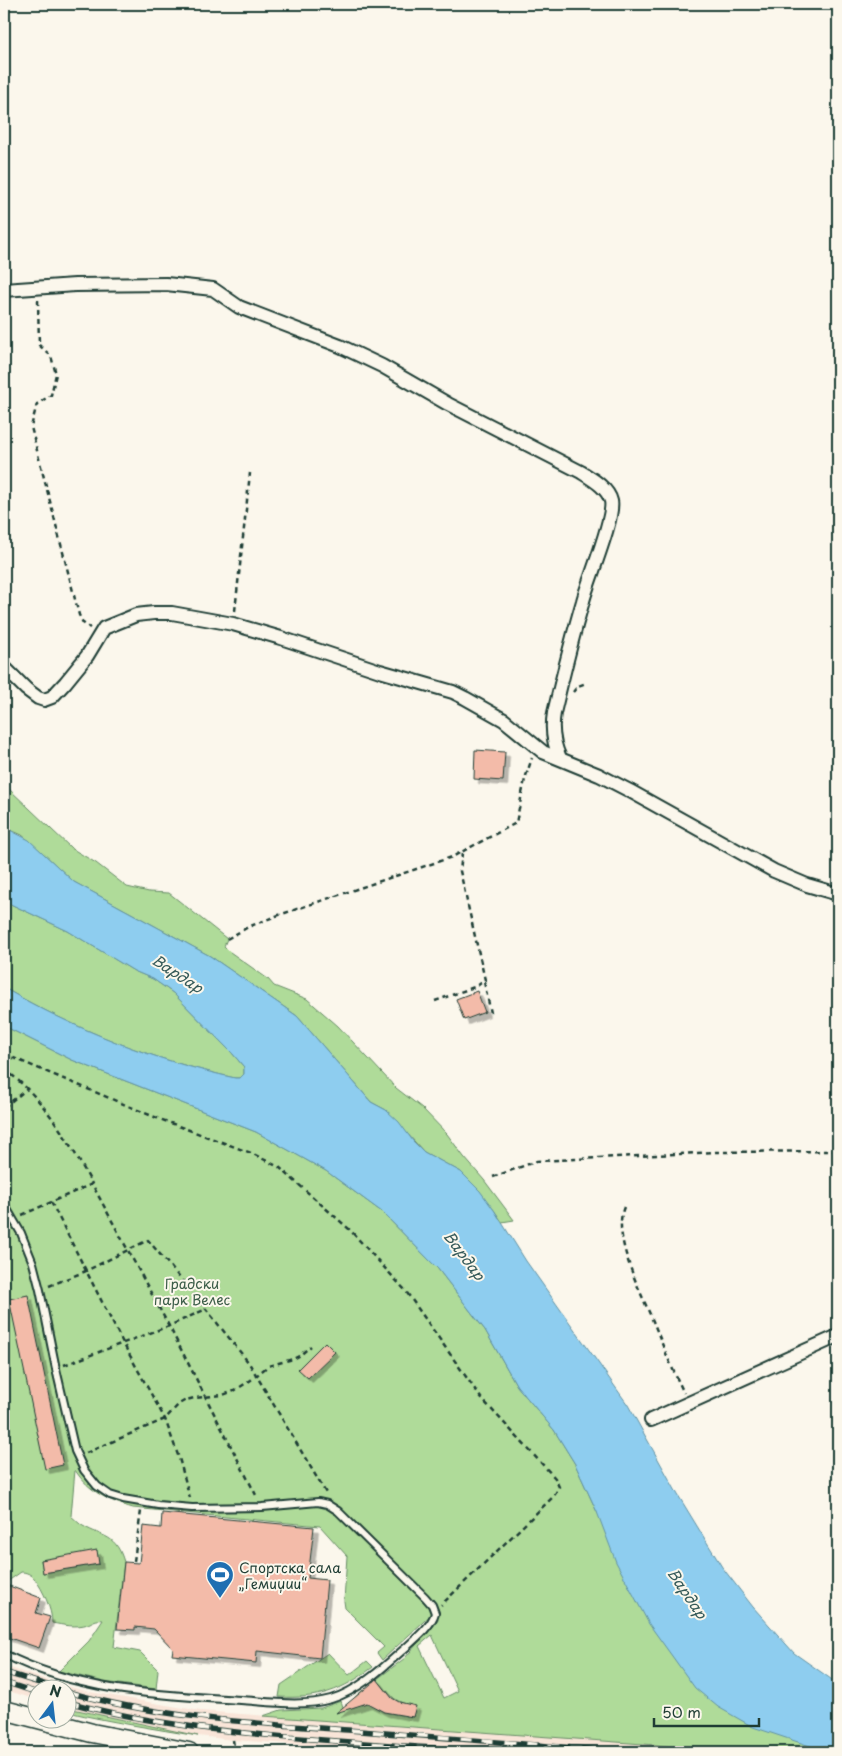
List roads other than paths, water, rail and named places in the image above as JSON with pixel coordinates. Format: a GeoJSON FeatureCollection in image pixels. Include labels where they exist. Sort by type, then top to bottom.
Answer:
{"type":"FeatureCollection","features":[{"type":"Feature","properties":{"kind":"main road"},"geometry":{"type":"LineString","coordinates":[[4,1710],[92,1733],[189,1752]]}},
{"type":"Feature","properties":{"kind":"street"},"geometry":{"type":"LineString","coordinates":[[4,290],[75,285],[166,284],[213,290],[239,307],[340,346],[382,366],[448,404],[582,472],[597,482],[609,496],[611,506],[605,535],[574,631],[554,713],[553,742],[560,758]]}},
{"type":"Feature","properties":{"kind":"street"},"geometry":{"type":"LineString","coordinates":[[4,668],[33,695],[44,700],[58,692],[87,656],[104,628],[136,615],[172,613],[233,624],[453,692],[478,704],[504,720],[543,752],[630,791],[774,871],[807,885],[838,894]]}},
{"type":"Feature","properties":{"kind":"street"},"geometry":{"type":"LineString","coordinates":[[651,1420],[838,1336]]}},
{"type":"Feature","properties":{"kind":"lane"},"geometry":{"type":"LineString","coordinates":[[4,1204],[27,1247],[40,1290],[77,1457],[88,1476],[103,1491],[123,1499],[142,1503],[192,1508],[262,1507],[318,1502],[327,1504],[334,1508],[425,1596],[435,1611],[432,1620],[411,1642],[394,1658],[365,1680],[336,1697],[307,1702],[198,1697],[98,1687],[52,1675],[4,1654]]}},
{"type":"Feature","properties":{"kind":"water","name":"Вардар"},"geometry":{"type":"Polygon","coordinates":[[[4,827],[29,840],[74,882],[210,956],[297,1016],[371,1102],[386,1110],[399,1122],[424,1152],[461,1172],[480,1191],[526,1261],[628,1405],[678,1495],[722,1567],[753,1607],[794,1653],[838,1684],[838,1752],[828,1752],[753,1727],[718,1707],[695,1688],[649,1624],[616,1562],[597,1512],[575,1464],[554,1430],[517,1386],[485,1330],[438,1269],[382,1212],[326,1171],[256,1132],[72,1060],[4,1026],[4,988],[87,1030],[145,1053],[204,1071],[235,1078],[240,1078],[244,1074],[244,1067],[232,1053],[173,993],[153,979],[134,971],[68,931],[4,901],[4,827]]]}},
{"type":"Feature","properties":{"kind":"railway"},"geometry":{"type":"LineString","coordinates":[[4,1672],[28,1679]]}},
{"type":"Feature","properties":{"kind":"railway"},"geometry":{"type":"LineString","coordinates":[[4,1682],[28,1690]]}},
{"type":"Feature","properties":{"kind":"railway"},"geometry":{"type":"LineString","coordinates":[[78,1695],[137,1708],[207,1718],[624,1752]]}},
{"type":"Feature","properties":{"kind":"railway"},"geometry":{"type":"LineString","coordinates":[[78,1705],[131,1717],[226,1731],[486,1752]]}},
{"type":"Feature","properties":{"kind":"place","name":"Спортска сала „Гемиџии“"},"geometry":{"type":"Point","coordinates":[220,1599]}},
{"type":"Feature","properties":{"kind":"park label","name":"Градски парк Велес"},"geometry":{"type":"Point","coordinates":[192,1292]}}]}
